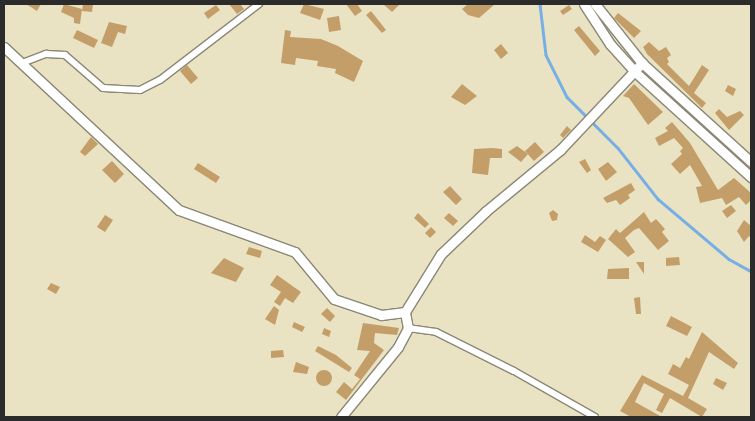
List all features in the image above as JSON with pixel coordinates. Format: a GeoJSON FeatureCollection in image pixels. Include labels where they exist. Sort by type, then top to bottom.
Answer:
{"type":"FeatureCollection","features":[{"type":"Feature","properties":{"kind":"street"},"geometry":{"type":"LineString","coordinates":[[22,63],[46,54],[64,55],[103,88],[140,90],[160,80],[259,4]]}},
{"type":"Feature","properties":{"kind":"street"},"geometry":{"type":"LineString","coordinates":[[584,4],[610,44],[634,71],[751,177]]}},
{"type":"Feature","properties":{"kind":"street"},"geometry":{"type":"LineString","coordinates":[[595,4],[642,63],[751,162]]}},
{"type":"Feature","properties":{"kind":"street"},"geometry":{"type":"LineString","coordinates":[[4,47],[179,210],[295,252],[334,299],[381,315],[405,312]]}},
{"type":"Feature","properties":{"kind":"street"},"geometry":{"type":"LineString","coordinates":[[341,417],[370,384],[408,328],[405,312],[441,254],[486,211],[560,150],[642,63]]}},
{"type":"Feature","properties":{"kind":"street"},"geometry":{"type":"LineString","coordinates":[[408,328],[436,332],[514,371],[595,417]]}},
{"type":"Feature","properties":{"kind":"building"},"geometry":{"type":"Polygon","coordinates":[[[26,4],[41,4],[37,11],[26,4]]]}},
{"type":"Feature","properties":{"kind":"building"},"geometry":{"type":"Polygon","coordinates":[[[64,4],[82,9],[80,24],[74,23],[74,18],[61,12],[64,4]]]}},
{"type":"Feature","properties":{"kind":"building"},"geometry":{"type":"Polygon","coordinates":[[[83,4],[93,4],[92,12],[82,11],[83,4]]]}},
{"type":"Feature","properties":{"kind":"building"},"geometry":{"type":"Polygon","coordinates":[[[229,4],[240,4],[244,9],[237,14],[229,4]]]}},
{"type":"Feature","properties":{"kind":"building"},"geometry":{"type":"Polygon","coordinates":[[[304,4],[324,9],[320,20],[300,13],[304,4]]]}},
{"type":"Feature","properties":{"kind":"building"},"geometry":{"type":"Polygon","coordinates":[[[346,4],[357,4],[362,11],[355,16],[346,4]]]}},
{"type":"Feature","properties":{"kind":"building"},"geometry":{"type":"Polygon","coordinates":[[[383,4],[400,4],[392,12],[383,4]]]}},
{"type":"Feature","properties":{"kind":"building"},"geometry":{"type":"Polygon","coordinates":[[[468,4],[495,4],[479,18],[468,15],[462,9],[468,4]]]}},
{"type":"Feature","properties":{"kind":"building"},"geometry":{"type":"Polygon","coordinates":[[[216,5],[220,10],[208,19],[204,13],[216,5]]]}},
{"type":"Feature","properties":{"kind":"building"},"geometry":{"type":"Polygon","coordinates":[[[569,5],[572,9],[563,15],[560,11],[569,5]]]}},
{"type":"Feature","properties":{"kind":"building"},"geometry":{"type":"Polygon","coordinates":[[[371,11],[386,30],[382,33],[366,15],[371,11]]]}},
{"type":"Feature","properties":{"kind":"building"},"geometry":{"type":"Polygon","coordinates":[[[618,13],[641,31],[634,38],[614,18],[618,13]]]}},
{"type":"Feature","properties":{"kind":"building"},"geometry":{"type":"Polygon","coordinates":[[[339,16],[341,30],[329,32],[327,18],[339,16]]]}},
{"type":"Feature","properties":{"kind":"building"},"geometry":{"type":"Polygon","coordinates":[[[109,22],[127,26],[125,34],[118,32],[112,47],[101,43],[109,22]]]}},
{"type":"Feature","properties":{"kind":"building"},"geometry":{"type":"Polygon","coordinates":[[[579,26],[600,51],[595,56],[574,30],[579,26]]]}},
{"type":"Feature","properties":{"kind":"building"},"geometry":{"type":"Polygon","coordinates":[[[77,30],[98,40],[94,48],[73,38],[77,30]]]}},
{"type":"Feature","properties":{"kind":"building"},"geometry":{"type":"Polygon","coordinates":[[[285,30],[291,31],[290,37],[321,39],[338,46],[363,61],[354,82],[335,73],[336,69],[317,66],[318,61],[296,58],[295,65],[281,63],[285,30]]]}},
{"type":"Feature","properties":{"kind":"building"},"geometry":{"type":"Polygon","coordinates":[[[649,42],[659,51],[666,47],[671,55],[667,58],[669,62],[667,64],[689,86],[702,65],[709,70],[694,93],[706,103],[702,108],[647,54],[643,47],[649,42]]]}},
{"type":"Feature","properties":{"kind":"building"},"geometry":{"type":"Polygon","coordinates":[[[501,44],[508,53],[501,59],[494,50],[501,44]]]}},
{"type":"Feature","properties":{"kind":"building"},"geometry":{"type":"Polygon","coordinates":[[[187,65],[198,78],[191,84],[180,71],[187,65]]]}},
{"type":"Feature","properties":{"kind":"building"},"geometry":{"type":"Polygon","coordinates":[[[462,84],[477,96],[465,105],[451,97],[462,84]]]}},
{"type":"Feature","properties":{"kind":"building"},"geometry":{"type":"Polygon","coordinates":[[[634,84],[663,112],[648,125],[629,98],[623,96],[634,84]]]}},
{"type":"Feature","properties":{"kind":"building"},"geometry":{"type":"Polygon","coordinates":[[[728,85],[736,89],[733,96],[725,91],[728,85]]]}},
{"type":"Feature","properties":{"kind":"building"},"geometry":{"type":"Polygon","coordinates":[[[719,109],[727,117],[740,111],[744,115],[729,130],[715,113],[719,109]]]}},
{"type":"Feature","properties":{"kind":"building"},"geometry":{"type":"Polygon","coordinates":[[[672,122],[690,143],[718,190],[734,178],[751,193],[751,200],[746,205],[739,197],[726,205],[722,198],[700,203],[696,187],[702,186],[690,165],[680,174],[671,164],[682,154],[680,151],[683,148],[674,138],[659,146],[655,138],[668,131],[665,128],[672,122]]]}},
{"type":"Feature","properties":{"kind":"building"},"geometry":{"type":"Polygon","coordinates":[[[567,126],[571,130],[563,138],[560,135],[567,126]]]}},
{"type":"Feature","properties":{"kind":"building"},"geometry":{"type":"Polygon","coordinates":[[[91,137],[98,144],[85,156],[80,152],[91,137]]]}},
{"type":"Feature","properties":{"kind":"building"},"geometry":{"type":"Polygon","coordinates":[[[535,142],[544,152],[534,161],[525,151],[535,142]]]}},
{"type":"Feature","properties":{"kind":"building"},"geometry":{"type":"Polygon","coordinates":[[[517,146],[528,154],[521,162],[508,152],[517,146]]]}},
{"type":"Feature","properties":{"kind":"building"},"geometry":{"type":"Polygon","coordinates":[[[474,149],[502,149],[502,158],[490,158],[488,175],[472,173],[474,149]]]}},
{"type":"Feature","properties":{"kind":"building"},"geometry":{"type":"Polygon","coordinates":[[[585,159],[591,170],[587,173],[579,162],[585,159]]]}},
{"type":"Feature","properties":{"kind":"building"},"geometry":{"type":"Polygon","coordinates":[[[112,161],[124,174],[115,183],[102,170],[112,161]]]}},
{"type":"Feature","properties":{"kind":"building"},"geometry":{"type":"Polygon","coordinates":[[[608,162],[617,172],[606,181],[598,169],[608,162]]]}},
{"type":"Feature","properties":{"kind":"building"},"geometry":{"type":"Polygon","coordinates":[[[198,163],[220,177],[216,183],[194,169],[198,163]]]}},
{"type":"Feature","properties":{"kind":"building"},"geometry":{"type":"Polygon","coordinates":[[[631,183],[635,190],[628,195],[630,198],[620,205],[616,200],[607,203],[603,198],[631,183]]]}},
{"type":"Feature","properties":{"kind":"building"},"geometry":{"type":"Polygon","coordinates":[[[450,186],[462,199],[456,205],[443,192],[450,186]]]}},
{"type":"Feature","properties":{"kind":"building"},"geometry":{"type":"Polygon","coordinates":[[[731,205],[736,211],[727,218],[722,211],[731,205]]]}},
{"type":"Feature","properties":{"kind":"building"},"geometry":{"type":"Polygon","coordinates":[[[553,210],[558,214],[557,220],[552,221],[549,213],[553,210]]]}},
{"type":"Feature","properties":{"kind":"building"},"geometry":{"type":"Polygon","coordinates":[[[644,212],[651,223],[656,219],[665,229],[662,232],[669,241],[658,250],[639,228],[625,238],[635,252],[628,257],[608,239],[616,229],[620,233],[644,212]]]}},
{"type":"Feature","properties":{"kind":"building"},"geometry":{"type":"Polygon","coordinates":[[[418,213],[429,224],[425,228],[414,218],[418,213]]]}},
{"type":"Feature","properties":{"kind":"building"},"geometry":{"type":"Polygon","coordinates":[[[449,213],[458,221],[453,226],[444,218],[449,213]]]}},
{"type":"Feature","properties":{"kind":"building"},"geometry":{"type":"Polygon","coordinates":[[[105,215],[113,220],[105,232],[97,227],[105,215]]]}},
{"type":"Feature","properties":{"kind":"building"},"geometry":{"type":"Polygon","coordinates":[[[744,220],[751,226],[751,238],[749,236],[744,242],[737,231],[744,220]]]}},
{"type":"Feature","properties":{"kind":"building"},"geometry":{"type":"Polygon","coordinates":[[[431,227],[436,232],[430,238],[425,233],[431,227]]]}},
{"type":"Feature","properties":{"kind":"building"},"geometry":{"type":"Polygon","coordinates":[[[585,235],[595,242],[600,236],[606,240],[598,252],[581,242],[585,235]]]}},
{"type":"Feature","properties":{"kind":"building"},"geometry":{"type":"Polygon","coordinates":[[[249,247],[262,251],[260,258],[246,254],[249,247]]]}},
{"type":"Feature","properties":{"kind":"building"},"geometry":{"type":"Polygon","coordinates":[[[679,257],[680,265],[666,266],[666,258],[679,257]]]}},
{"type":"Feature","properties":{"kind":"building"},"geometry":{"type":"Polygon","coordinates":[[[224,258],[244,268],[236,282],[211,273],[224,258]]]}},
{"type":"Feature","properties":{"kind":"building"},"geometry":{"type":"Polygon","coordinates":[[[636,262],[644,262],[644,274],[636,262]]]}},
{"type":"Feature","properties":{"kind":"building"},"geometry":{"type":"Polygon","coordinates":[[[629,268],[629,279],[607,279],[608,269],[629,268]]]}},
{"type":"Feature","properties":{"kind":"building"},"geometry":{"type":"Polygon","coordinates":[[[277,275],[301,292],[293,303],[285,298],[280,306],[274,302],[281,292],[270,285],[277,275]]]}},
{"type":"Feature","properties":{"kind":"building"},"geometry":{"type":"Polygon","coordinates":[[[51,283],[60,287],[56,294],[47,289],[51,283]]]}},
{"type":"Feature","properties":{"kind":"building"},"geometry":{"type":"Polygon","coordinates":[[[640,297],[641,314],[636,314],[634,298],[640,297]]]}},
{"type":"Feature","properties":{"kind":"building"},"geometry":{"type":"Polygon","coordinates":[[[274,306],[279,310],[275,325],[265,319],[274,306]]]}},
{"type":"Feature","properties":{"kind":"building"},"geometry":{"type":"Polygon","coordinates":[[[327,308],[335,316],[330,322],[321,314],[327,308]]]}},
{"type":"Feature","properties":{"kind":"building"},"geometry":{"type":"Polygon","coordinates":[[[671,316],[692,327],[687,336],[666,326],[671,316]]]}},
{"type":"Feature","properties":{"kind":"building"},"geometry":{"type":"Polygon","coordinates":[[[294,322],[305,327],[302,332],[292,327],[294,322]]]}},
{"type":"Feature","properties":{"kind":"building"},"geometry":{"type":"Polygon","coordinates":[[[363,323],[399,328],[397,335],[375,333],[374,343],[384,350],[346,400],[336,392],[344,382],[352,389],[360,379],[354,375],[370,351],[357,350],[363,323]]]}},
{"type":"Feature","properties":{"kind":"building"},"geometry":{"type":"Polygon","coordinates":[[[324,328],[331,331],[329,337],[322,334],[324,328]]]}},
{"type":"Feature","properties":{"kind":"building"},"geometry":{"type":"Polygon","coordinates":[[[702,332],[738,363],[734,369],[709,352],[688,398],[707,409],[702,417],[670,398],[662,413],[656,410],[664,394],[644,383],[635,402],[662,417],[631,417],[620,411],[642,375],[683,396],[689,385],[668,374],[673,364],[680,368],[686,357],[689,359],[702,332]]]}},
{"type":"Feature","properties":{"kind":"building"},"geometry":{"type":"Polygon","coordinates":[[[318,346],[336,355],[352,368],[349,372],[315,351],[318,346]]]}},
{"type":"Feature","properties":{"kind":"building"},"geometry":{"type":"Polygon","coordinates":[[[283,350],[284,357],[271,358],[271,351],[283,350]]]}},
{"type":"Feature","properties":{"kind":"building"},"geometry":{"type":"Polygon","coordinates":[[[296,362],[309,367],[307,374],[293,372],[296,362]]]}},
{"type":"Feature","properties":{"kind":"building"},"geometry":{"type":"Polygon","coordinates":[[[324,370],[330,372],[332,378],[330,384],[324,386],[318,384],[316,378],[318,372],[324,370]]]}},
{"type":"Feature","properties":{"kind":"building"},"geometry":{"type":"Polygon","coordinates":[[[716,378],[727,383],[723,390],[713,384],[716,378]]]}},
{"type":"Feature","properties":{"kind":"waterway"},"geometry":{"type":"LineString","coordinates":[[540,4],[546,55],[567,97],[618,148],[658,199],[729,259],[751,271]]}}]}
